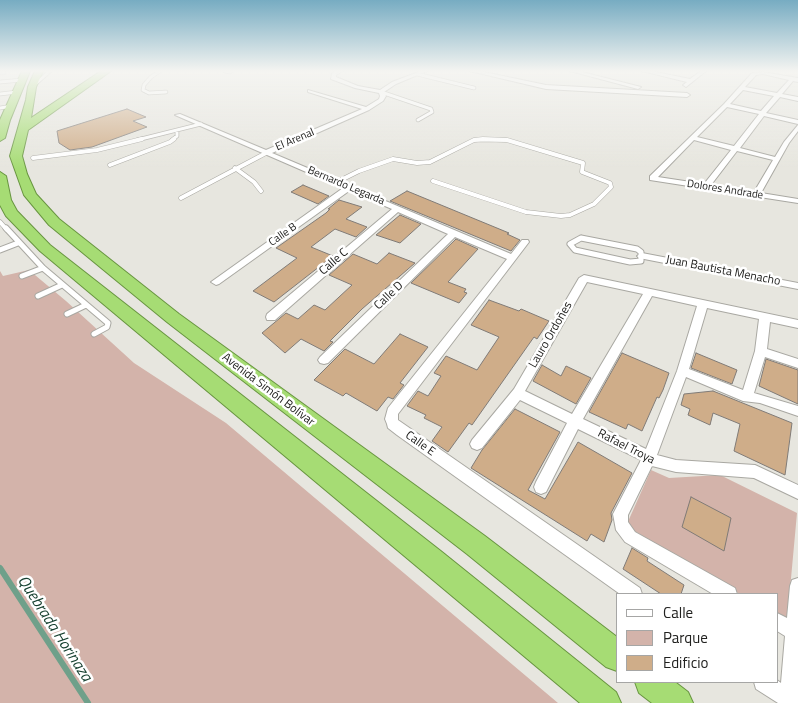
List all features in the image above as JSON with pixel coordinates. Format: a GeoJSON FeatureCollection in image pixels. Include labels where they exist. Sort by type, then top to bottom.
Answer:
{"type":"FeatureCollection","features":[{"type":"Feature","properties":{"kind":"highway","name":"Avenida Simón Bolívar"},"geometry":{"type":"LineString","coordinates":[[4,130],[27,104]]}},
{"type":"Feature","properties":{"kind":"highway"},"geometry":{"type":"LineString","coordinates":[[4,130],[33,120],[56,104]]}},
{"type":"Feature","properties":{"kind":"highway","name":"Avenida Simón Bolívar"},"geometry":{"type":"LineString","coordinates":[[12,106],[4,130],[30,195],[54,222],[173,318],[476,545],[616,655]]}},
{"type":"Feature","properties":{"kind":"highway"},"geometry":{"type":"LineString","coordinates":[[0,176],[4,200],[11,213],[44,248],[433,561],[605,703]]}},
{"type":"Feature","properties":{"kind":"highway"},"geometry":{"type":"LineString","coordinates":[[651,683],[677,703]]}},
{"type":"Feature","properties":{"kind":"street"},"geometry":{"type":"LineString","coordinates":[[350,104],[366,109]]}},
{"type":"Feature","properties":{"kind":"street","name":"El Arenal"},"geometry":{"type":"LineString","coordinates":[[266,153],[375,104]]}},
{"type":"Feature","properties":{"kind":"street"},"geometry":{"type":"LineString","coordinates":[[706,187],[770,104]]}},
{"type":"Feature","properties":{"kind":"street"},"geometry":{"type":"LineString","coordinates":[[693,138],[726,105],[798,122]]}},
{"type":"Feature","properties":{"kind":"street","name":"Bernardo Legarda"},"geometry":{"type":"LineString","coordinates":[[178,115],[513,258]]}},
{"type":"Feature","properties":{"kind":"street"},"geometry":{"type":"LineString","coordinates":[[756,195],[776,159],[789,144],[798,127]]}},
{"type":"Feature","properties":{"kind":"street"},"geometry":{"type":"LineString","coordinates":[[693,138],[776,159]]}},
{"type":"Feature","properties":{"kind":"street","name":"Dolores Andrade"},"geometry":{"type":"LineString","coordinates":[[693,138],[653,178],[798,201]]}},
{"type":"Feature","properties":{"kind":"street","name":"Calle B"},"geometry":{"type":"LineString","coordinates":[[216,282],[350,188]]}},
{"type":"Feature","properties":{"kind":"street","name":"Calle C"},"geometry":{"type":"LineString","coordinates":[[271,317],[398,208]]}},
{"type":"Feature","properties":{"kind":"street","name":"Calle D"},"geometry":{"type":"LineString","coordinates":[[324,360],[454,233]]}},
{"type":"Feature","properties":{"kind":"street","name":"Calle E"},"geometry":{"type":"LineString","coordinates":[[525,242],[392,412],[390,419],[392,424],[633,593]]}},
{"type":"Feature","properties":{"kind":"street","name":"Juan Bautista Menacho"},"geometry":{"type":"LineString","coordinates":[[645,256],[798,286]]}},
{"type":"Feature","properties":{"kind":"street","name":"Lauro Ordoñes"},"geometry":{"type":"LineString","coordinates":[[477,444],[518,393],[584,278],[649,293]]}},
{"type":"Feature","properties":{"kind":"street"},"geometry":{"type":"LineString","coordinates":[[541,487],[575,421],[649,293],[798,324]]}},
{"type":"Feature","properties":{"kind":"street"},"geometry":{"type":"LineString","coordinates":[[703,303],[682,371],[649,458],[620,514],[621,525],[630,537],[727,593]]}},
{"type":"Feature","properties":{"kind":"street"},"geometry":{"type":"LineString","coordinates":[[747,397],[761,350],[765,316]]}},
{"type":"Feature","properties":{"kind":"street"},"geometry":{"type":"LineString","coordinates":[[761,350],[798,364]]}},
{"type":"Feature","properties":{"kind":"street"},"geometry":{"type":"LineString","coordinates":[[682,371],[747,397],[760,398],[798,411]]}},
{"type":"Feature","properties":{"kind":"street","name":"Rafael Troya"},"geometry":{"type":"LineString","coordinates":[[518,393],[660,463],[755,472],[798,492]]}},
{"type":"Feature","properties":{"kind":"street"},"geometry":{"type":"LineString","coordinates":[[792,701],[793,631],[798,586]]}},
{"type":"Feature","properties":{"kind":"street"},"geometry":{"type":"LineString","coordinates":[[778,623],[793,631]]}},
{"type":"Feature","properties":{"kind":"street"},"geometry":{"type":"LineString","coordinates":[[765,683],[792,701]]}},
{"type":"Feature","properties":{"kind":"lane"},"geometry":{"type":"LineString","coordinates":[[416,104],[432,109],[432,112],[418,120]]}},
{"type":"Feature","properties":{"kind":"lane"},"geometry":{"type":"LineString","coordinates":[[0,108],[12,106]]}},
{"type":"Feature","properties":{"kind":"lane"},"geometry":{"type":"LineString","coordinates":[[33,158],[97,150],[177,132],[201,124]]}},
{"type":"Feature","properties":{"kind":"lane"},"geometry":{"type":"LineString","coordinates":[[110,165],[170,142],[177,136],[177,132]]}},
{"type":"Feature","properties":{"kind":"lane"},"geometry":{"type":"LineString","coordinates":[[337,182],[359,171],[393,159],[417,163],[430,162],[474,140],[483,139],[507,140],[583,163],[582,172],[610,183],[611,187],[594,204],[570,215],[561,216],[526,212],[433,181]]}},
{"type":"Feature","properties":{"kind":"lane"},"geometry":{"type":"LineString","coordinates":[[181,198],[266,153]]}},
{"type":"Feature","properties":{"kind":"lane"},"geometry":{"type":"LineString","coordinates":[[235,168],[254,182],[261,191]]}},
{"type":"Feature","properties":{"kind":"lane"},"geometry":{"type":"LineString","coordinates":[[0,222],[3,230],[43,268],[108,323],[107,327],[94,334]]}},
{"type":"Feature","properties":{"kind":"lane"},"geometry":{"type":"LineString","coordinates":[[587,238],[631,247],[637,249],[645,256],[641,260],[630,262],[575,250],[570,244],[575,239],[587,238]]}},
{"type":"Feature","properties":{"kind":"lane"},"geometry":{"type":"LineString","coordinates":[[0,250],[18,243]]}},
{"type":"Feature","properties":{"kind":"lane"},"geometry":{"type":"LineString","coordinates":[[22,276],[43,268]]}},
{"type":"Feature","properties":{"kind":"lane"},"geometry":{"type":"LineString","coordinates":[[38,296],[62,285]]}},
{"type":"Feature","properties":{"kind":"lane"},"geometry":{"type":"LineString","coordinates":[[67,314],[86,305]]}},
{"type":"Feature","properties":{"kind":"green space"},"geometry":{"type":"Polygon","coordinates":[[[29,270],[134,363],[226,423],[558,703],[0,703],[0,271],[3,276],[29,270]]]}},
{"type":"Feature","properties":{"kind":"green space"},"geometry":{"type":"Polygon","coordinates":[[[651,470],[669,478],[720,475],[797,513],[787,622],[778,617],[778,593],[738,593],[626,526],[651,470]]]}},
{"type":"Feature","properties":{"kind":"building"},"geometry":{"type":"Polygon","coordinates":[[[127,109],[146,117],[133,121],[147,127],[92,147],[70,150],[59,143],[57,131],[127,109]]]}},
{"type":"Feature","properties":{"kind":"building"},"geometry":{"type":"Polygon","coordinates":[[[303,185],[329,196],[318,204],[291,192],[303,185]]]}},
{"type":"Feature","properties":{"kind":"building"},"geometry":{"type":"Polygon","coordinates":[[[407,191],[509,233],[507,234],[520,240],[511,251],[390,201],[407,191]]]}},
{"type":"Feature","properties":{"kind":"building"},"geometry":{"type":"Polygon","coordinates":[[[339,200],[362,207],[346,219],[367,227],[356,237],[335,229],[311,247],[333,256],[274,302],[253,291],[297,258],[276,248],[326,213],[339,200]]]}},
{"type":"Feature","properties":{"kind":"building"},"geometry":{"type":"Polygon","coordinates":[[[400,215],[421,224],[400,243],[376,235],[400,215]]]}},
{"type":"Feature","properties":{"kind":"building"},"geometry":{"type":"Polygon","coordinates":[[[456,239],[478,249],[448,282],[466,289],[464,292],[467,293],[459,303],[411,283],[456,239]]]}},
{"type":"Feature","properties":{"kind":"building"},"geometry":{"type":"Polygon","coordinates":[[[389,253],[415,263],[362,309],[330,341],[333,342],[324,351],[301,339],[285,353],[262,333],[286,313],[298,319],[314,305],[325,310],[352,285],[329,275],[353,254],[377,264],[389,253]]]}},
{"type":"Feature","properties":{"kind":"building"},"geometry":{"type":"Polygon","coordinates":[[[489,300],[519,311],[521,309],[549,321],[537,339],[534,337],[472,425],[469,423],[448,452],[432,441],[442,427],[424,418],[426,415],[407,406],[418,391],[428,396],[441,376],[434,373],[446,356],[477,370],[499,337],[471,325],[489,300]]]}},
{"type":"Feature","properties":{"kind":"building"},"geometry":{"type":"Polygon","coordinates":[[[400,334],[428,347],[400,383],[404,385],[393,399],[388,397],[377,411],[346,393],[343,396],[314,380],[345,349],[374,364],[400,334]]]}},
{"type":"Feature","properties":{"kind":"building"},"geometry":{"type":"Polygon","coordinates":[[[622,353],[669,373],[663,390],[659,398],[657,397],[642,431],[628,424],[626,429],[589,412],[622,353]]]}},
{"type":"Feature","properties":{"kind":"building"},"geometry":{"type":"Polygon","coordinates":[[[696,353],[737,370],[732,384],[691,368],[696,353]]]}},
{"type":"Feature","properties":{"kind":"building"},"geometry":{"type":"Polygon","coordinates":[[[766,359],[798,370],[798,404],[759,386],[766,359]]]}},
{"type":"Feature","properties":{"kind":"building"},"geometry":{"type":"Polygon","coordinates":[[[542,365],[561,376],[566,366],[591,378],[576,404],[533,381],[542,365]]]}},
{"type":"Feature","properties":{"kind":"building"},"geometry":{"type":"Polygon","coordinates":[[[713,391],[792,423],[785,475],[734,451],[740,424],[713,413],[710,425],[688,415],[690,409],[681,405],[684,394],[713,391]]]}},
{"type":"Feature","properties":{"kind":"building"},"geometry":{"type":"Polygon","coordinates":[[[515,409],[560,432],[528,490],[545,499],[578,442],[632,473],[611,513],[612,520],[604,542],[591,534],[587,541],[471,468],[482,450],[515,409]]]}},
{"type":"Feature","properties":{"kind":"building"},"geometry":{"type":"Polygon","coordinates":[[[691,497],[731,518],[724,551],[682,527],[691,497]]]}},
{"type":"Feature","properties":{"kind":"building"},"geometry":{"type":"Polygon","coordinates":[[[632,548],[648,558],[647,561],[684,585],[681,593],[659,593],[623,569],[632,548]]]}},
{"type":"Feature","properties":{"kind":"waterway","name":"Quebrada Horinaza"},"geometry":{"type":"LineString","coordinates":[[0,568],[88,703]]}}]}
